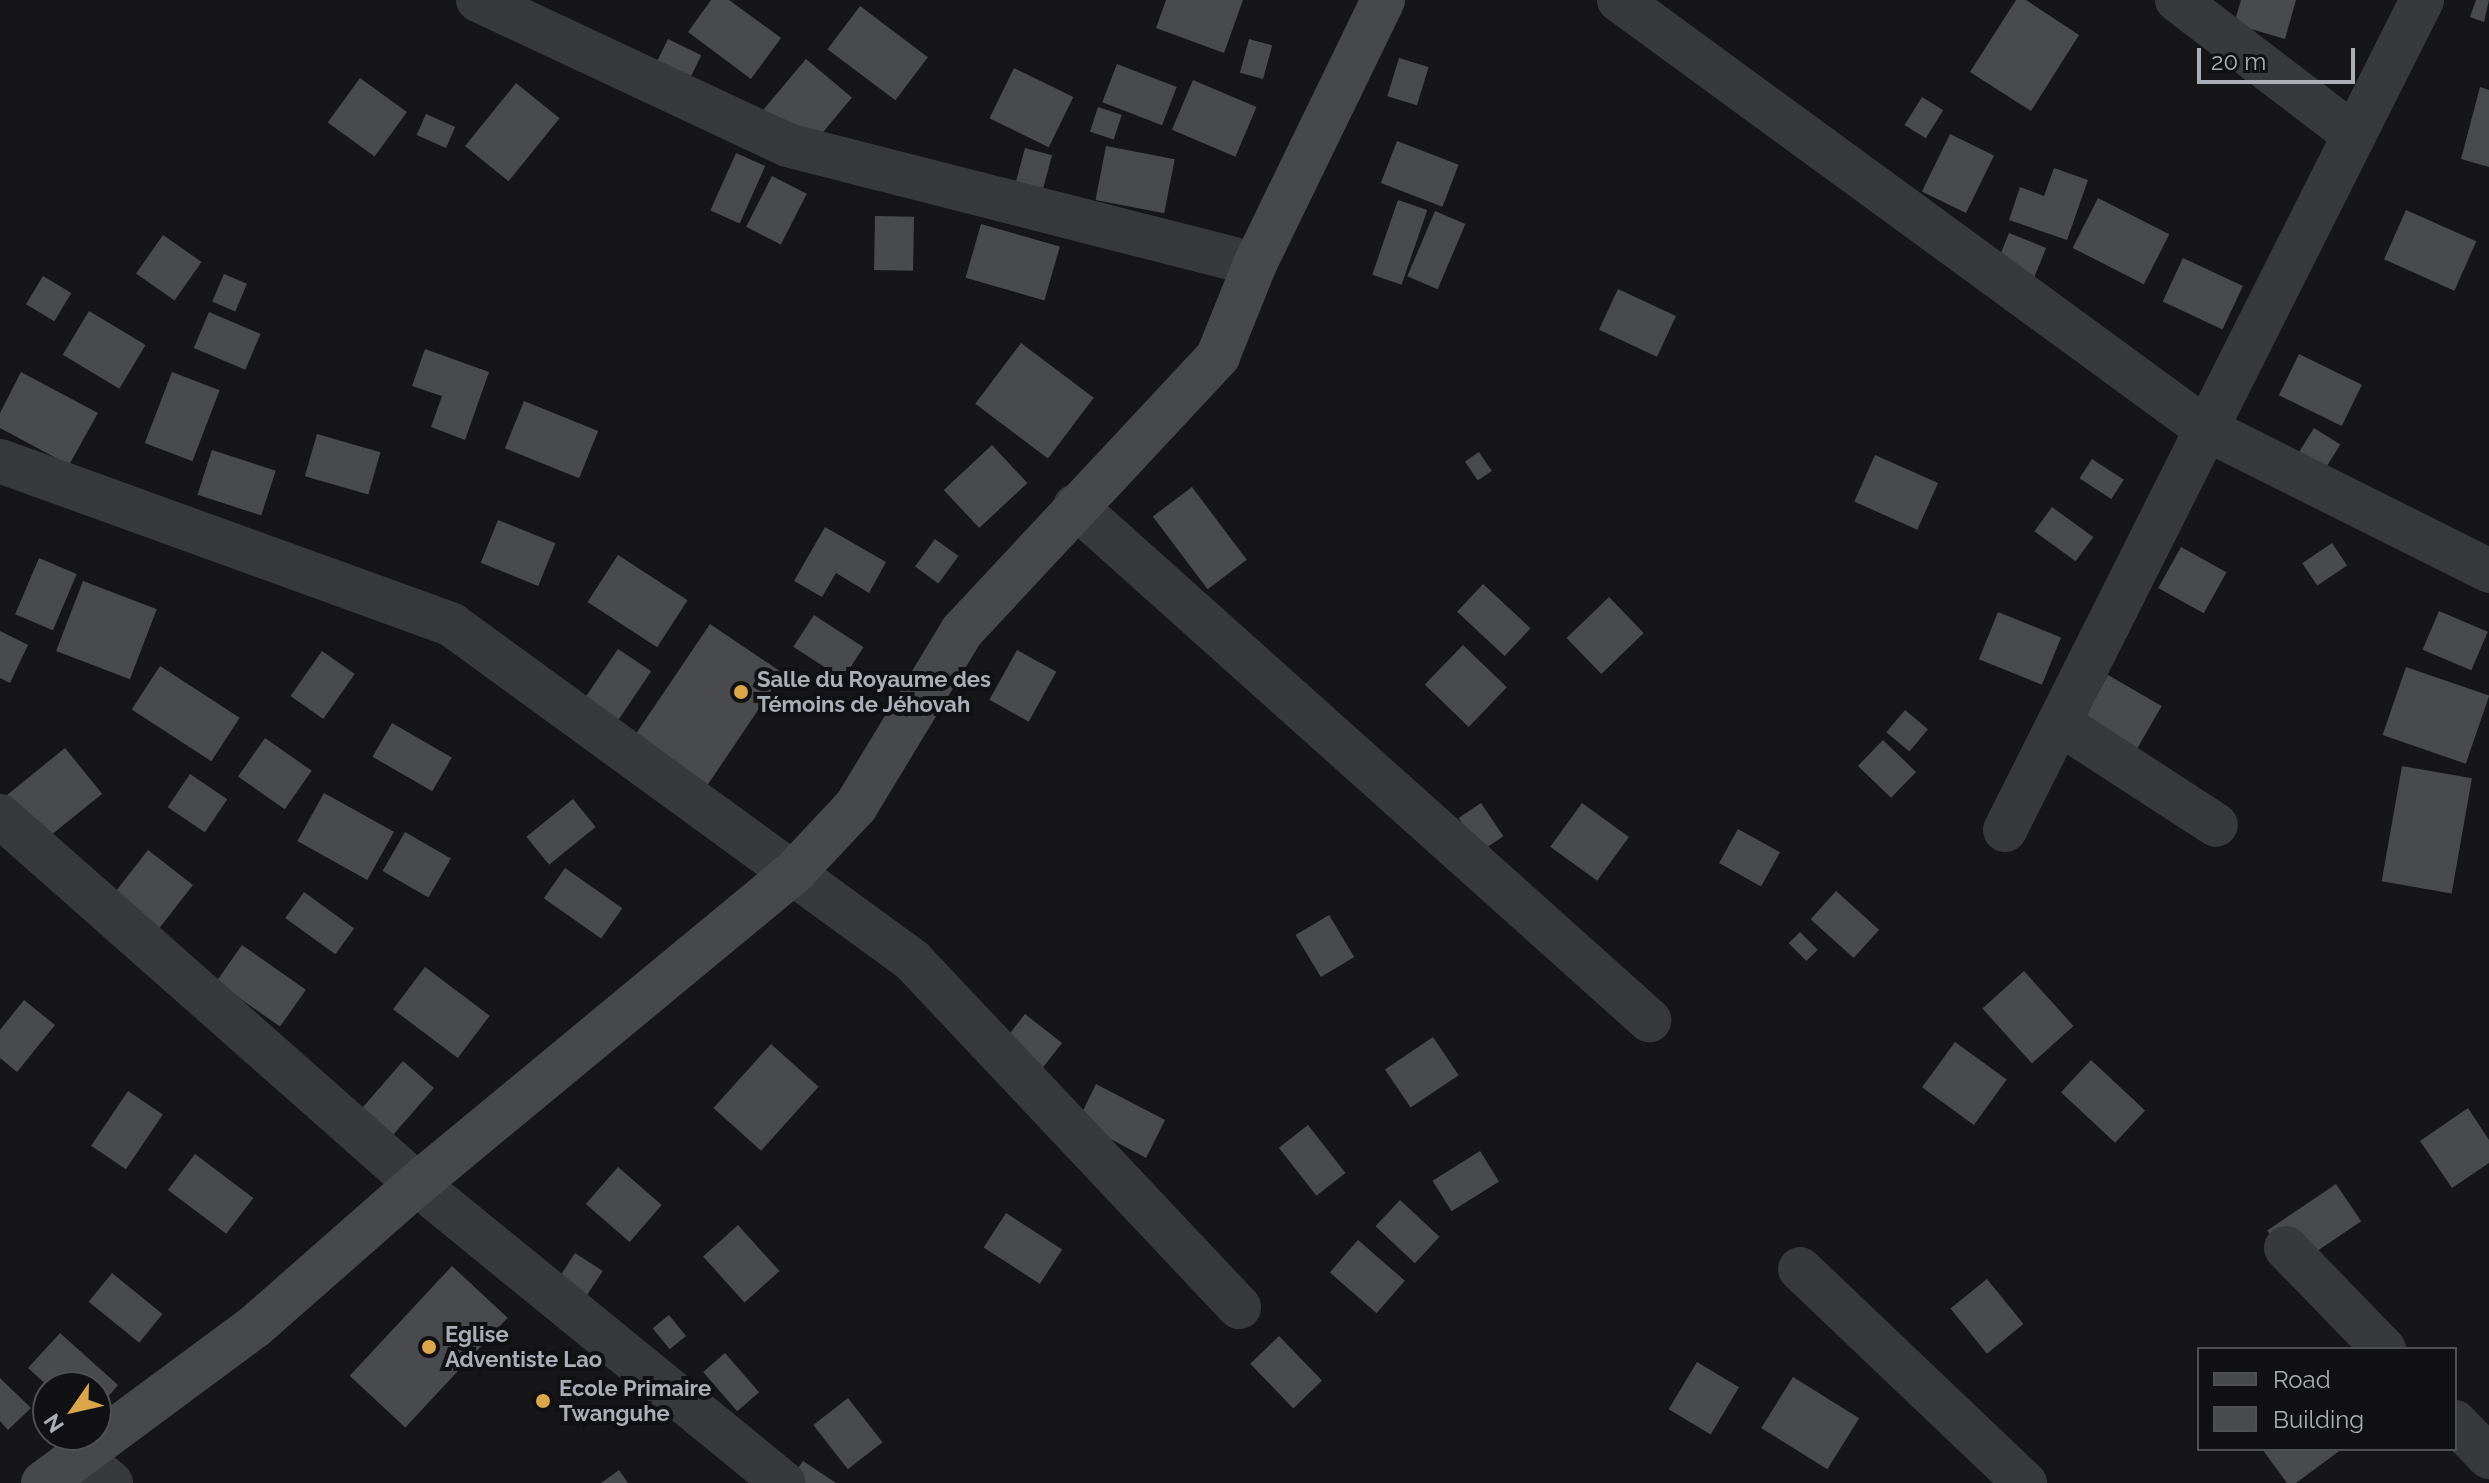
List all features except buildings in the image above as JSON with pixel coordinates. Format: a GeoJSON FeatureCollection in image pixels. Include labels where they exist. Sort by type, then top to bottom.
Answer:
{"type":"FeatureCollection","features":[{"type":"Feature","properties":{"kind":"street"},"geometry":{"type":"LineString","coordinates":[[478,0],[787,145],[1255,264]]}},
{"type":"Feature","properties":{"kind":"street"},"geometry":{"type":"LineString","coordinates":[[43,1483],[95,1469],[417,1184],[795,871],[856,806],[962,631],[1075,506],[1218,356],[1255,264],[1383,0]]}},
{"type":"Feature","properties":{"kind":"street"},"geometry":{"type":"LineString","coordinates":[[1619,0],[2206,429],[2489,571]]}},
{"type":"Feature","properties":{"kind":"street"},"geometry":{"type":"LineString","coordinates":[[2177,0],[2354,135]]}},
{"type":"Feature","properties":{"kind":"street"},"geometry":{"type":"LineString","coordinates":[[2005,830],[2422,0]]}},
{"type":"Feature","properties":{"kind":"street"},"geometry":{"type":"LineString","coordinates":[[0,461],[452,625],[795,871],[912,960],[1239,1307]]}},
{"type":"Feature","properties":{"kind":"street"},"geometry":{"type":"LineString","coordinates":[[1075,506],[1649,1020]]}},
{"type":"Feature","properties":{"kind":"street"},"geometry":{"type":"LineString","coordinates":[[2059,723],[2216,825]]}},
{"type":"Feature","properties":{"kind":"street"},"geometry":{"type":"LineString","coordinates":[[0,816],[417,1184],[784,1483]]}},
{"type":"Feature","properties":{"kind":"street"},"geometry":{"type":"LineString","coordinates":[[2286,1248],[2382,1347]]}},
{"type":"Feature","properties":{"kind":"street"},"geometry":{"type":"LineString","coordinates":[[1800,1269],[2025,1483]]}},
{"type":"Feature","properties":{"kind":"street"},"geometry":{"type":"LineString","coordinates":[[2457,1424],[2489,1457]]}},
{"type":"Feature","properties":{"kind":"place","name":"Salle du Royaume des Témoins de Jéhovah"},"geometry":{"type":"Point","coordinates":[741,692]}},
{"type":"Feature","properties":{"kind":"place","name":"Eglise Adventiste Lao"},"geometry":{"type":"Point","coordinates":[429,1347]}},
{"type":"Feature","properties":{"kind":"place","name":"Ecole Primaire Twanguhe"},"geometry":{"type":"Point","coordinates":[543,1401]}}]}
